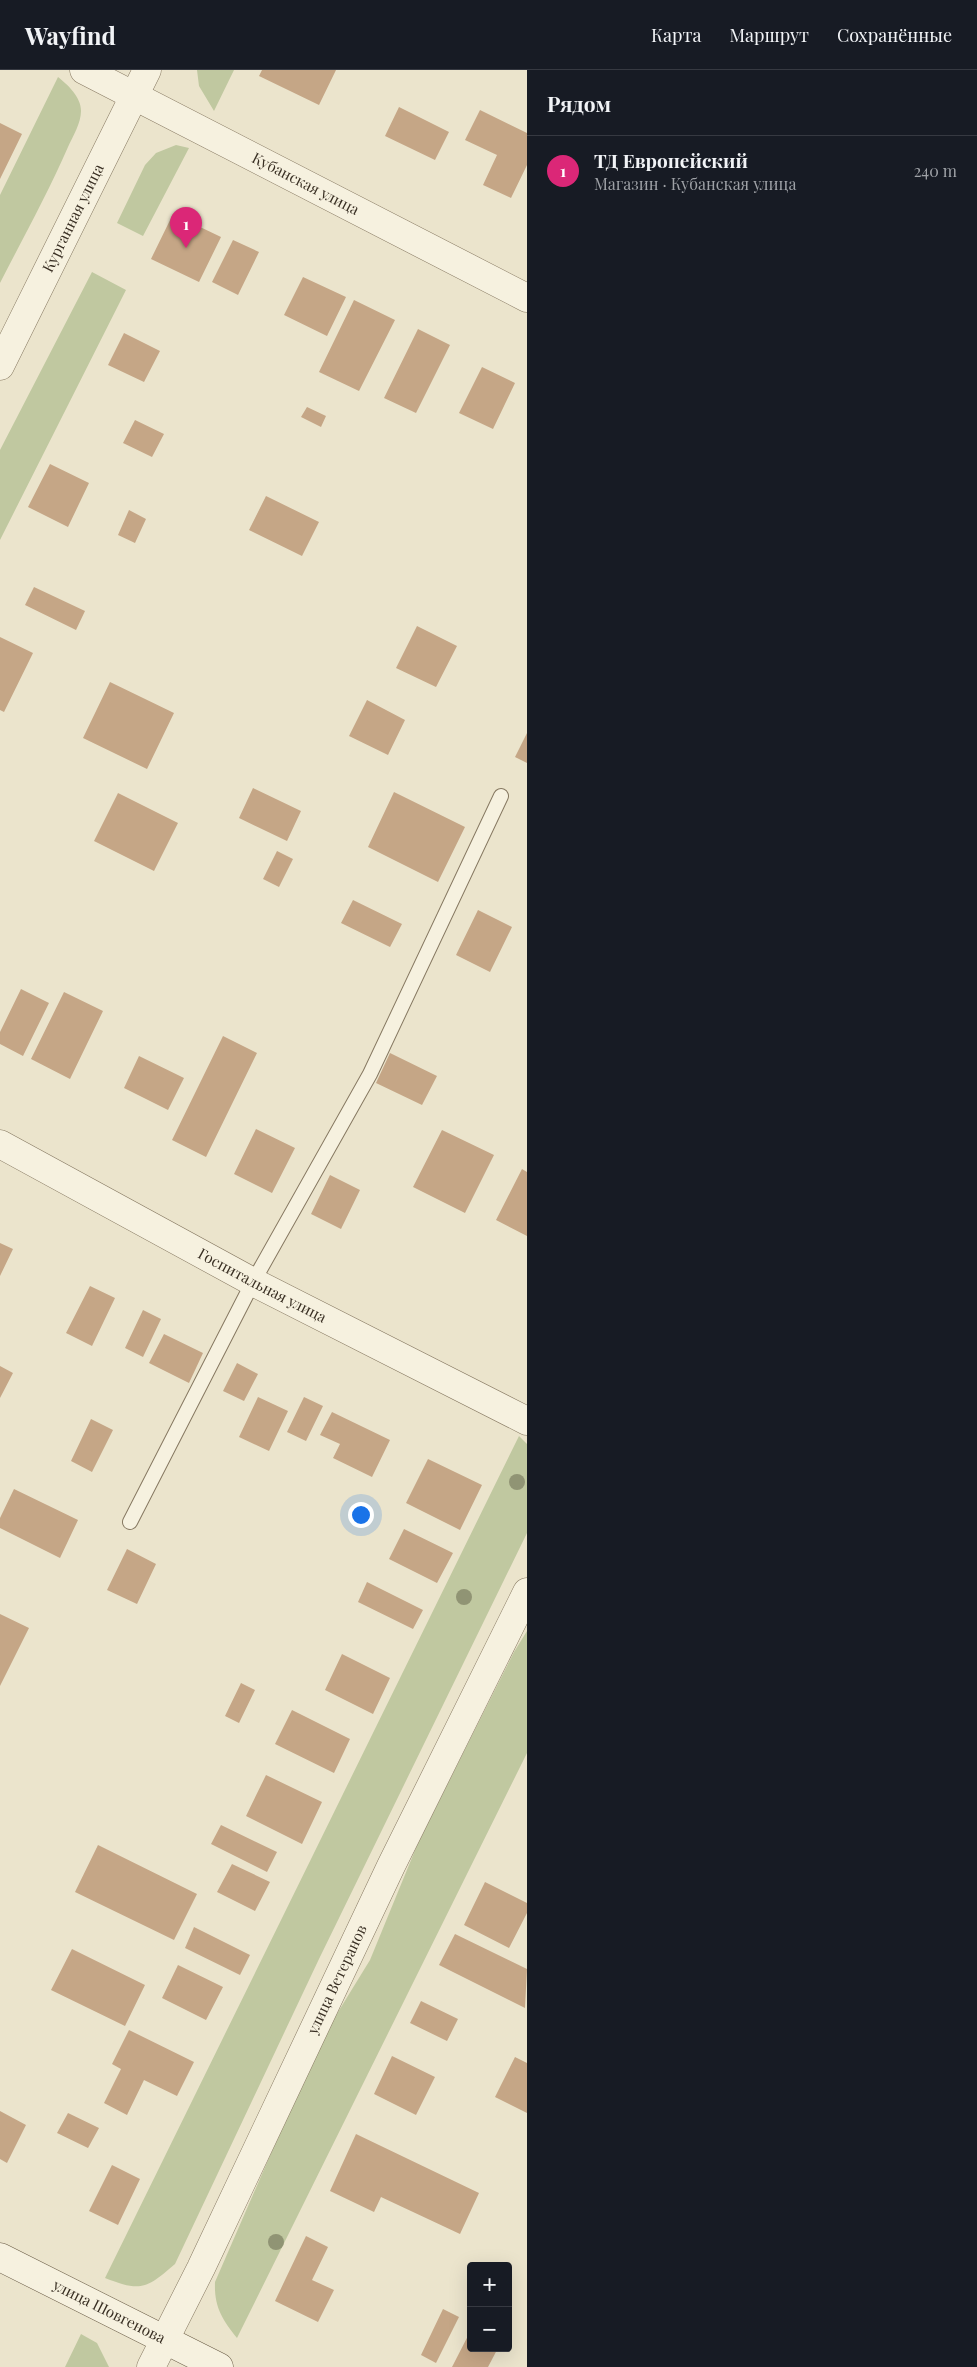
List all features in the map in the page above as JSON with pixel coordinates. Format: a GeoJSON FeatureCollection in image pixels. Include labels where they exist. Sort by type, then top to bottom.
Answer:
{"type":"FeatureCollection","features":[{"type":"Feature","properties":{"kind":"street","name":"Кубанская улица"},"geometry":{"type":"LineString","coordinates":[[84,70],[527,298]]}},
{"type":"Feature","properties":{"kind":"street","name":"Курганная улица"},"geometry":{"type":"LineString","coordinates":[[0,366],[147,70]]}},
{"type":"Feature","properties":{"kind":"street","name":"Госпитальная улица"},"geometry":{"type":"LineString","coordinates":[[0,1144],[253,1282],[527,1421]]}},
{"type":"Feature","properties":{"kind":"street","name":"улица Ветеранов"},"geometry":{"type":"LineString","coordinates":[[151,2367],[201,2268],[391,1866],[527,1592]]}},
{"type":"Feature","properties":{"kind":"street","name":"улица Шовгенова"},"geometry":{"type":"LineString","coordinates":[[0,2257],[218,2367]]}},
{"type":"Feature","properties":{"kind":"lane"},"geometry":{"type":"LineString","coordinates":[[130,1522],[253,1282],[370,1074],[501,796]]}},
{"type":"Feature","properties":{"kind":"green space"},"geometry":{"type":"Polygon","coordinates":[[[197,70],[234,70],[214,111],[199,86],[197,70]]]}},
{"type":"Feature","properties":{"kind":"green space"},"geometry":{"type":"Polygon","coordinates":[[[58,77],[70,88],[79,101],[80,120],[52,181],[0,283],[0,195],[58,77]]]}},
{"type":"Feature","properties":{"kind":"green space"},"geometry":{"type":"Polygon","coordinates":[[[176,145],[189,148],[143,236],[117,223],[145,165],[156,153],[176,145]]]}},
{"type":"Feature","properties":{"kind":"green space"},"geometry":{"type":"Polygon","coordinates":[[[92,272],[126,290],[0,540],[0,450],[92,272]]]}},
{"type":"Feature","properties":{"kind":"green space"},"geometry":{"type":"Polygon","coordinates":[[[519,1436],[527,1444],[527,1533],[319,1959],[175,2264],[157,2279],[143,2286],[127,2285],[105,2278],[519,1436]]]}},
{"type":"Feature","properties":{"kind":"green space"},"geometry":{"type":"Polygon","coordinates":[[[527,1631],[527,1753],[237,2338],[220,2312],[216,2299],[215,2282],[319,2043],[370,1960],[418,1843],[514,1652],[527,1631]]]}},
{"type":"Feature","properties":{"kind":"green space"},"geometry":{"type":"Polygon","coordinates":[[[81,2334],[97,2343],[109,2367],[65,2367],[81,2334]]]}},
{"type":"Feature","properties":{"kind":"building"},"geometry":{"type":"Polygon","coordinates":[[[262,70],[336,70],[319,105],[259,76],[262,70]]]}},
{"type":"Feature","properties":{"kind":"building"},"geometry":{"type":"Polygon","coordinates":[[[399,107],[449,132],[435,160],[385,136],[399,107]]]}},
{"type":"Feature","properties":{"kind":"building"},"geometry":{"type":"Polygon","coordinates":[[[480,110],[527,133],[527,165],[511,198],[483,185],[497,155],[465,140],[480,110]]]}},
{"type":"Feature","properties":{"kind":"building"},"geometry":{"type":"Polygon","coordinates":[[[0,123],[22,134],[0,179],[0,123]]]}},
{"type":"Feature","properties":{"kind":"building"},"geometry":{"type":"Polygon","coordinates":[[[173,214],[221,237],[199,282],[151,259],[173,214]]]}},
{"type":"Feature","properties":{"kind":"building"},"geometry":{"type":"Polygon","coordinates":[[[233,240],[259,252],[238,295],[212,282],[233,240]]]}},
{"type":"Feature","properties":{"kind":"building"},"geometry":{"type":"Polygon","coordinates":[[[303,277],[346,297],[327,336],[284,315],[303,277]]]}},
{"type":"Feature","properties":{"kind":"building"},"geometry":{"type":"Polygon","coordinates":[[[354,300],[395,320],[359,391],[319,372],[354,300]]]}},
{"type":"Feature","properties":{"kind":"building"},"geometry":{"type":"Polygon","coordinates":[[[418,329],[450,345],[416,413],[384,398],[418,329]]]}},
{"type":"Feature","properties":{"kind":"building"},"geometry":{"type":"Polygon","coordinates":[[[124,333],[160,351],[144,382],[108,365],[124,333]]]}},
{"type":"Feature","properties":{"kind":"building"},"geometry":{"type":"Polygon","coordinates":[[[482,367],[515,383],[493,429],[459,413],[482,367]]]}},
{"type":"Feature","properties":{"kind":"building"},"geometry":{"type":"Polygon","coordinates":[[[307,407],[326,416],[321,427],[301,417],[307,407]]]}},
{"type":"Feature","properties":{"kind":"building"},"geometry":{"type":"Polygon","coordinates":[[[135,420],[164,434],[152,457],[123,443],[135,420]]]}},
{"type":"Feature","properties":{"kind":"building"},"geometry":{"type":"Polygon","coordinates":[[[50,464],[89,483],[68,527],[28,507],[50,464]]]}},
{"type":"Feature","properties":{"kind":"building"},"geometry":{"type":"Polygon","coordinates":[[[266,496],[319,522],[302,556],[249,530],[266,496]]]}},
{"type":"Feature","properties":{"kind":"building"},"geometry":{"type":"Polygon","coordinates":[[[129,510],[146,519],[135,543],[118,535],[129,510]]]}},
{"type":"Feature","properties":{"kind":"building"},"geometry":{"type":"Polygon","coordinates":[[[34,587],[85,611],[76,630],[25,605],[34,587]]]}},
{"type":"Feature","properties":{"kind":"building"},"geometry":{"type":"Polygon","coordinates":[[[417,626],[457,646],[436,687],[396,668],[417,626]]]}},
{"type":"Feature","properties":{"kind":"building"},"geometry":{"type":"Polygon","coordinates":[[[0,637],[33,653],[4,712],[0,710],[0,637]]]}},
{"type":"Feature","properties":{"kind":"building"},"geometry":{"type":"Polygon","coordinates":[[[110,682],[174,713],[147,769],[83,738],[110,682]]]}},
{"type":"Feature","properties":{"kind":"building"},"geometry":{"type":"Polygon","coordinates":[[[367,700],[405,720],[388,755],[349,736],[367,700]]]}},
{"type":"Feature","properties":{"kind":"building"},"geometry":{"type":"Polygon","coordinates":[[[527,733],[527,763],[515,757],[527,733]]]}},
{"type":"Feature","properties":{"kind":"building"},"geometry":{"type":"Polygon","coordinates":[[[253,788],[301,811],[287,841],[239,818],[253,788]]]}},
{"type":"Feature","properties":{"kind":"building"},"geometry":{"type":"Polygon","coordinates":[[[394,792],[465,827],[438,882],[368,847],[394,792]]]}},
{"type":"Feature","properties":{"kind":"building"},"geometry":{"type":"Polygon","coordinates":[[[118,793],[178,823],[154,871],[94,841],[118,793]]]}},
{"type":"Feature","properties":{"kind":"building"},"geometry":{"type":"Polygon","coordinates":[[[277,851],[293,859],[279,887],[263,879],[277,851]]]}},
{"type":"Feature","properties":{"kind":"building"},"geometry":{"type":"Polygon","coordinates":[[[353,900],[402,924],[390,947],[341,923],[353,900]]]}},
{"type":"Feature","properties":{"kind":"building"},"geometry":{"type":"Polygon","coordinates":[[[478,910],[512,927],[490,972],[456,955],[478,910]]]}},
{"type":"Feature","properties":{"kind":"building"},"geometry":{"type":"Polygon","coordinates":[[[21,989],[49,1003],[23,1056],[0,1044],[0,1032],[21,989]]]}},
{"type":"Feature","properties":{"kind":"building"},"geometry":{"type":"Polygon","coordinates":[[[64,992],[103,1011],[70,1079],[31,1059],[64,992]]]}},
{"type":"Feature","properties":{"kind":"building"},"geometry":{"type":"Polygon","coordinates":[[[223,1036],[257,1053],[206,1157],[172,1140],[223,1036]]]}},
{"type":"Feature","properties":{"kind":"building"},"geometry":{"type":"Polygon","coordinates":[[[390,1053],[437,1076],[422,1105],[376,1083],[390,1053]]]}},
{"type":"Feature","properties":{"kind":"building"},"geometry":{"type":"Polygon","coordinates":[[[139,1056],[184,1078],[168,1110],[124,1088],[139,1056]]]}},
{"type":"Feature","properties":{"kind":"building"},"geometry":{"type":"Polygon","coordinates":[[[256,1129],[295,1148],[272,1193],[234,1174],[256,1129]]]}},
{"type":"Feature","properties":{"kind":"building"},"geometry":{"type":"Polygon","coordinates":[[[442,1130],[494,1155],[465,1213],[413,1187],[442,1130]]]}},
{"type":"Feature","properties":{"kind":"building"},"geometry":{"type":"Polygon","coordinates":[[[522,1169],[527,1172],[527,1236],[496,1220],[522,1169]]]}},
{"type":"Feature","properties":{"kind":"building"},"geometry":{"type":"Polygon","coordinates":[[[330,1175],[360,1190],[341,1229],[311,1214],[330,1175]]]}},
{"type":"Feature","properties":{"kind":"building"},"geometry":{"type":"Polygon","coordinates":[[[0,1243],[13,1249],[0,1276],[0,1243]]]}},
{"type":"Feature","properties":{"kind":"building"},"geometry":{"type":"Polygon","coordinates":[[[90,1286],[115,1298],[92,1346],[66,1333],[90,1286]]]}},
{"type":"Feature","properties":{"kind":"building"},"geometry":{"type":"Polygon","coordinates":[[[143,1310],[161,1319],[143,1357],[125,1348],[143,1310]]]}},
{"type":"Feature","properties":{"kind":"building"},"geometry":{"type":"Polygon","coordinates":[[[164,1334],[203,1353],[189,1383],[149,1363],[164,1334]]]}},
{"type":"Feature","properties":{"kind":"building"},"geometry":{"type":"Polygon","coordinates":[[[237,1363],[258,1374],[244,1401],[223,1391],[237,1363]]]}},
{"type":"Feature","properties":{"kind":"building"},"geometry":{"type":"Polygon","coordinates":[[[0,1366],[13,1373],[0,1398],[0,1366]]]}},
{"type":"Feature","properties":{"kind":"building"},"geometry":{"type":"Polygon","coordinates":[[[258,1397],[288,1411],[269,1451],[239,1437],[258,1397]]]}},
{"type":"Feature","properties":{"kind":"building"},"geometry":{"type":"Polygon","coordinates":[[[304,1397],[323,1406],[306,1441],[287,1432],[304,1397]]]}},
{"type":"Feature","properties":{"kind":"building"},"geometry":{"type":"Polygon","coordinates":[[[332,1412],[390,1440],[372,1477],[333,1458],[340,1444],[320,1435],[332,1412]]]}},
{"type":"Feature","properties":{"kind":"building"},"geometry":{"type":"Polygon","coordinates":[[[91,1419],[113,1430],[92,1472],[71,1461],[91,1419]]]}},
{"type":"Feature","properties":{"kind":"building"},"geometry":{"type":"Polygon","coordinates":[[[428,1459],[482,1485],[460,1530],[406,1503],[428,1459]]]}},
{"type":"Feature","properties":{"kind":"building"},"geometry":{"type":"Polygon","coordinates":[[[14,1489],[78,1520],[60,1558],[0,1528],[0,1518],[14,1489]]]}},
{"type":"Feature","properties":{"kind":"building"},"geometry":{"type":"Polygon","coordinates":[[[404,1529],[453,1553],[437,1583],[389,1559],[404,1529]]]}},
{"type":"Feature","properties":{"kind":"building"},"geometry":{"type":"Polygon","coordinates":[[[127,1549],[156,1564],[137,1604],[107,1590],[127,1549]]]}},
{"type":"Feature","properties":{"kind":"building"},"geometry":{"type":"Polygon","coordinates":[[[367,1582],[423,1610],[413,1629],[358,1602],[367,1582]]]}},
{"type":"Feature","properties":{"kind":"building"},"geometry":{"type":"Polygon","coordinates":[[[0,1614],[29,1628],[0,1686],[0,1614]]]}},
{"type":"Feature","properties":{"kind":"building"},"geometry":{"type":"Polygon","coordinates":[[[342,1654],[390,1678],[373,1714],[325,1690],[342,1654]]]}},
{"type":"Feature","properties":{"kind":"building"},"geometry":{"type":"Polygon","coordinates":[[[241,1683],[255,1690],[239,1723],[225,1716],[241,1683]]]}},
{"type":"Feature","properties":{"kind":"building"},"geometry":{"type":"Polygon","coordinates":[[[292,1710],[350,1739],[334,1773],[275,1744],[292,1710]]]}},
{"type":"Feature","properties":{"kind":"building"},"geometry":{"type":"Polygon","coordinates":[[[266,1775],[322,1802],[302,1844],[246,1816],[266,1775]]]}},
{"type":"Feature","properties":{"kind":"building"},"geometry":{"type":"Polygon","coordinates":[[[221,1825],[277,1852],[267,1872],[211,1844],[221,1825]]]}},
{"type":"Feature","properties":{"kind":"building"},"geometry":{"type":"Polygon","coordinates":[[[98,1845],[197,1894],[174,1940],[75,1892],[98,1845]]]}},
{"type":"Feature","properties":{"kind":"building"},"geometry":{"type":"Polygon","coordinates":[[[232,1864],[270,1882],[255,1911],[217,1892],[232,1864]]]}},
{"type":"Feature","properties":{"kind":"building"},"geometry":{"type":"Polygon","coordinates":[[[485,1882],[527,1903],[527,1913],[509,1948],[464,1925],[485,1882]]]}},
{"type":"Feature","properties":{"kind":"building"},"geometry":{"type":"Polygon","coordinates":[[[194,1927],[250,1955],[240,1975],[185,1948],[194,1927]]]}},
{"type":"Feature","properties":{"kind":"building"},"geometry":{"type":"Polygon","coordinates":[[[455,1934],[527,1969],[525,2008],[439,1965],[455,1934]]]}},
{"type":"Feature","properties":{"kind":"building"},"geometry":{"type":"Polygon","coordinates":[[[72,1949],[145,1985],[125,2026],[51,1990],[72,1949]]]}},
{"type":"Feature","properties":{"kind":"building"},"geometry":{"type":"Polygon","coordinates":[[[178,1965],[223,1987],[206,2020],[162,1998],[178,1965]]]}},
{"type":"Feature","properties":{"kind":"building"},"geometry":{"type":"Polygon","coordinates":[[[421,2001],[458,2019],[447,2041],[410,2023],[421,2001]]]}},
{"type":"Feature","properties":{"kind":"building"},"geometry":{"type":"Polygon","coordinates":[[[129,2030],[194,2062],[177,2096],[144,2080],[127,2115],[104,2103],[121,2069],[112,2064],[129,2030]]]}},
{"type":"Feature","properties":{"kind":"building"},"geometry":{"type":"Polygon","coordinates":[[[392,2056],[435,2077],[416,2115],[374,2094],[392,2056]]]}},
{"type":"Feature","properties":{"kind":"building"},"geometry":{"type":"Polygon","coordinates":[[[515,2057],[527,2063],[527,2113],[495,2097],[515,2057]]]}},
{"type":"Feature","properties":{"kind":"building"},"geometry":{"type":"Polygon","coordinates":[[[0,2111],[26,2125],[7,2163],[0,2159],[0,2111]]]}},
{"type":"Feature","properties":{"kind":"building"},"geometry":{"type":"Polygon","coordinates":[[[68,2113],[99,2128],[88,2148],[57,2133],[68,2113]]]}},
{"type":"Feature","properties":{"kind":"building"},"geometry":{"type":"Polygon","coordinates":[[[356,2134],[479,2193],[460,2234],[381,2197],[374,2212],[330,2191],[356,2134]]]}},
{"type":"Feature","properties":{"kind":"building"},"geometry":{"type":"Polygon","coordinates":[[[112,2165],[140,2179],[118,2225],[89,2211],[112,2165]]]}},
{"type":"Feature","properties":{"kind":"building"},"geometry":{"type":"Polygon","coordinates":[[[306,2236],[328,2247],[312,2280],[334,2290],[318,2322],[275,2301],[306,2236]]]}},
{"type":"Feature","properties":{"kind":"building"},"geometry":{"type":"Polygon","coordinates":[[[443,2309],[459,2317],[436,2363],[421,2355],[443,2309]]]}},
{"type":"Feature","properties":{"kind":"building"},"geometry":{"type":"Polygon","coordinates":[[[467,2338],[467,2352],[496,2352],[488,2367],[452,2367],[467,2338]]]}},
{"type":"Feature","properties":{"kind":"place","name":"ТД Европейский"},"geometry":{"type":"Point","coordinates":[186,248]}}]}
